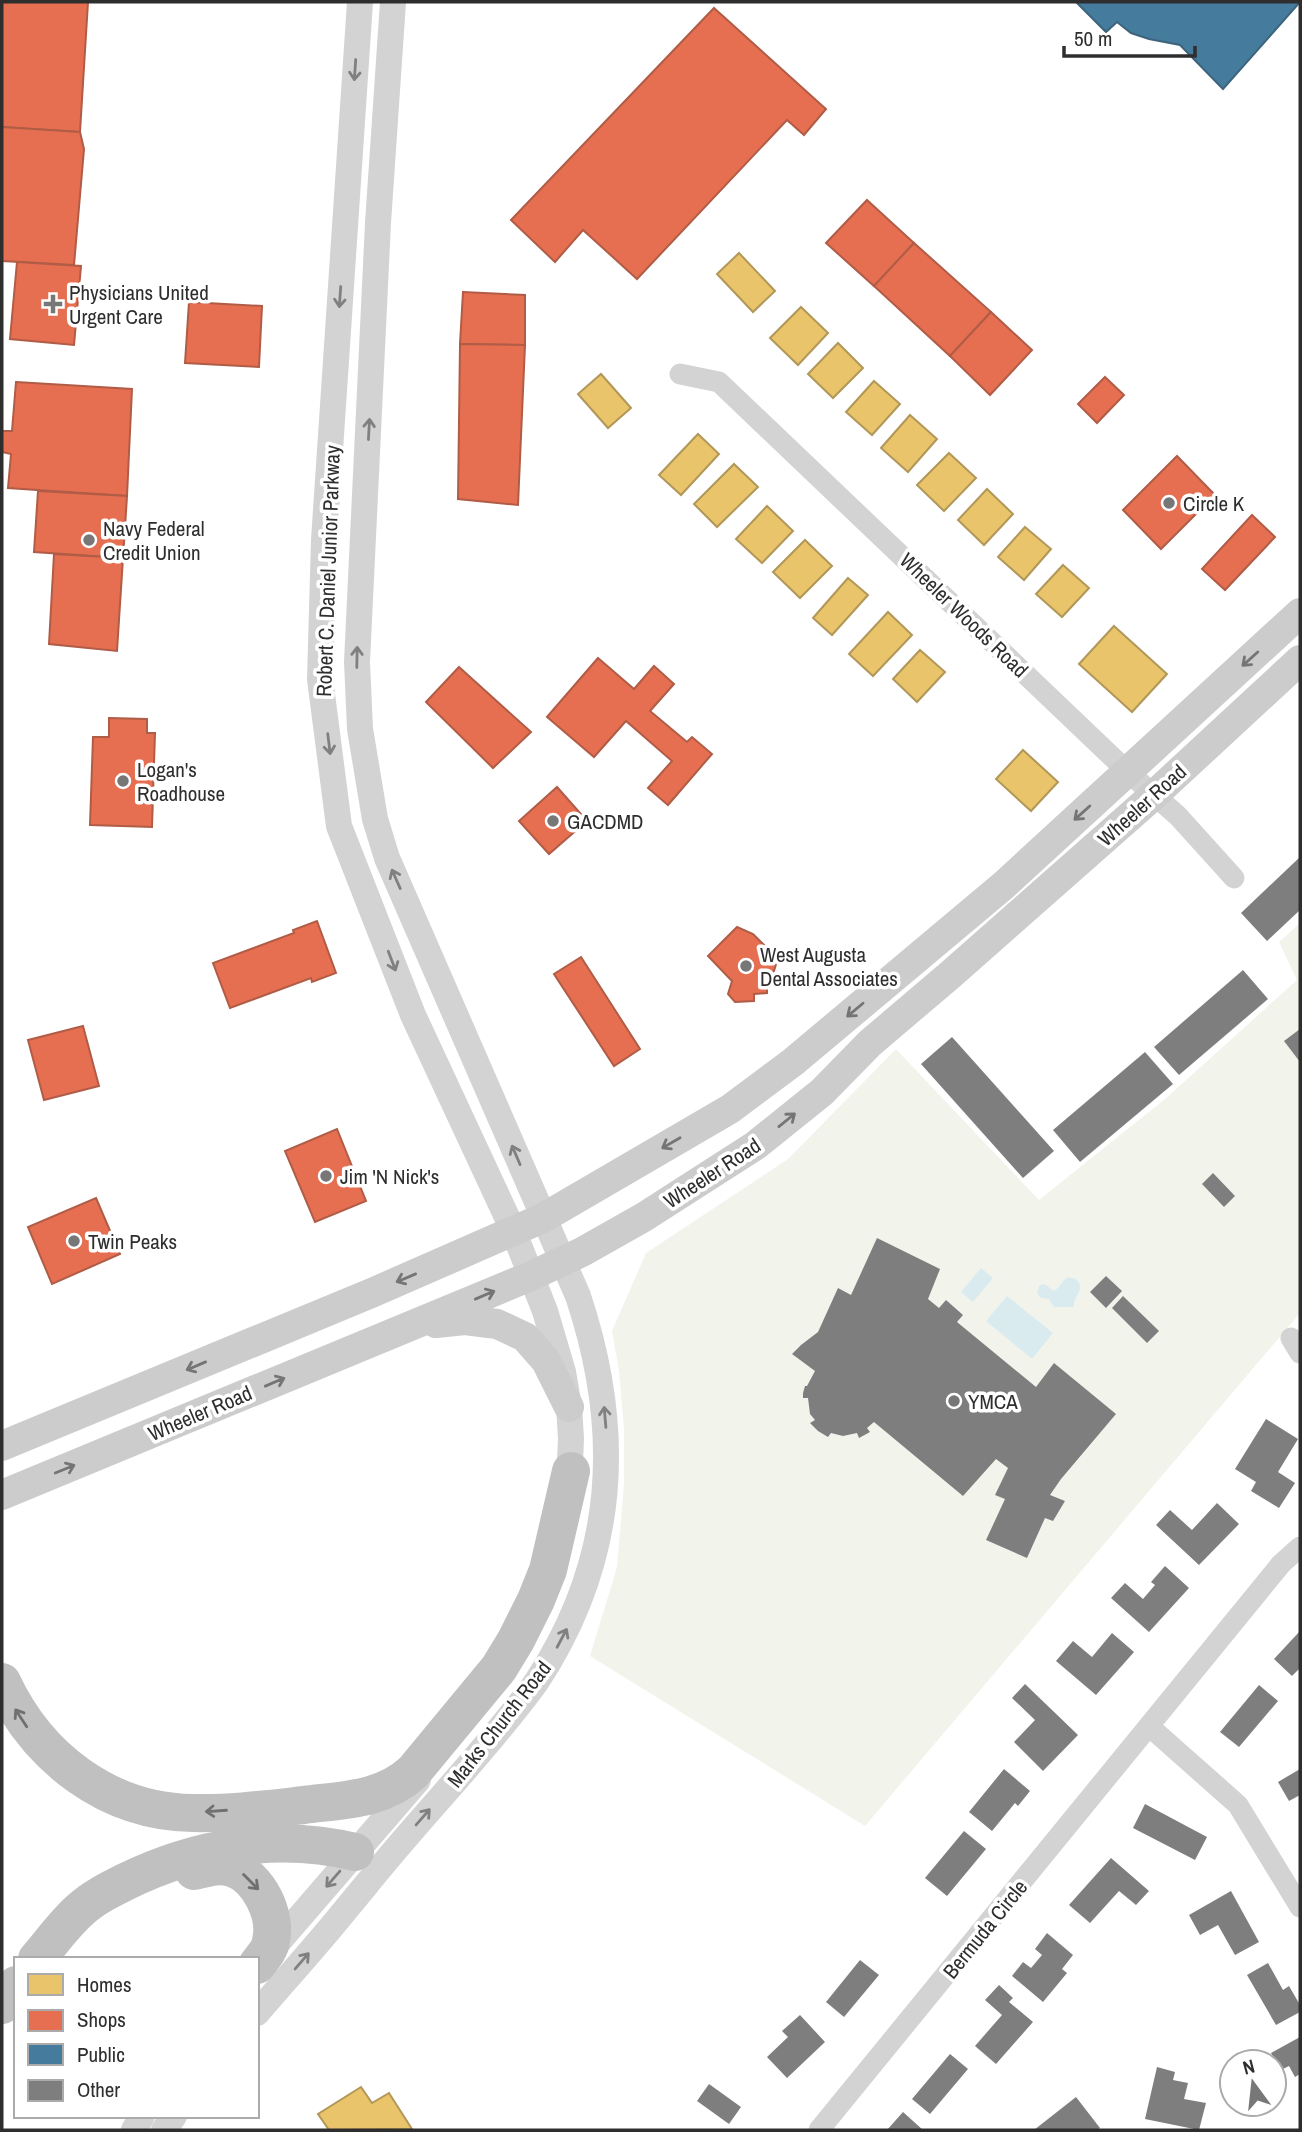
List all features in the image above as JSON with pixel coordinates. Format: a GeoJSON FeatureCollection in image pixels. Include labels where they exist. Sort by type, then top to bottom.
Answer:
{"type":"FeatureCollection","features":[{"type":"Feature","properties":{"kind":"highway"},"geometry":{"type":"LineString","coordinates":[[2,1682],[11,1702],[29,1729],[48,1751],[73,1772],[130,1801],[192,1813],[284,1807],[382,1793],[401,1784],[413,1772],[499,1668],[516,1640],[548,1570],[571,1471]]}},
{"type":"Feature","properties":{"kind":"highway"},"geometry":{"type":"LineString","coordinates":[[284,1807],[316,1810],[329,1815],[367,1861]]}},
{"type":"Feature","properties":{"kind":"highway"},"geometry":{"type":"LineString","coordinates":[[41,1957],[79,1911],[102,1894],[163,1864],[213,1851],[268,1844],[333,1847],[367,1861]]}},
{"type":"Feature","properties":{"kind":"highway"},"geometry":{"type":"LineString","coordinates":[[42,1957],[125,1898],[159,1882],[214,1866],[231,1868],[246,1877],[268,1906],[271,1943],[259,1963]]}},
{"type":"Feature","properties":{"kind":"highway"},"geometry":{"type":"LineString","coordinates":[[2,2005],[14,1988]]}},
{"type":"Feature","properties":{"kind":"main road","name":"Wheeler Road"},"geometry":{"type":"LineString","coordinates":[[2,1447],[543,1218],[730,1109],[783,1069],[1004,885],[1300,613]]}},
{"type":"Feature","properties":{"kind":"main road","name":"Wheeler Road"},"geometry":{"type":"LineString","coordinates":[[2,1495],[531,1276],[582,1252],[644,1217],[756,1145],[822,1092],[870,1043],[1154,795],[1300,660]]}},
{"type":"Feature","properties":{"kind":"main road"},"geometry":{"type":"LineString","coordinates":[[411,1325],[466,1320],[497,1324],[526,1336],[545,1361],[569,1406]]}},
{"type":"Feature","properties":{"kind":"street","name":"Robert C. Daniel Junior Parkway"},"geometry":{"type":"LineString","coordinates":[[360,2],[324,540],[320,679],[339,826],[413,1014],[513,1230]]}},
{"type":"Feature","properties":{"kind":"street","name":"Robert C. Daniel Junior Parkway"},"geometry":{"type":"LineString","coordinates":[[393,2],[378,223],[360,579],[357,662],[360,729],[375,819],[387,858],[543,1218]]}},
{"type":"Feature","properties":{"kind":"street","name":"Wheeler Woods Road"},"geometry":{"type":"LineString","coordinates":[[680,374],[719,382],[1128,772],[1178,816],[1234,878]]}},
{"type":"Feature","properties":{"kind":"street","name":"Marks Church Road"},"geometry":{"type":"LineString","coordinates":[[259,1964],[475,1759],[536,1682],[568,1625],[588,1575],[604,1499],[606,1433],[600,1379],[591,1335],[578,1296],[543,1218]]}},
{"type":"Feature","properties":{"kind":"street","name":"Marks Church Road"},"geometry":{"type":"LineString","coordinates":[[259,2010],[510,1667],[544,1608],[558,1566],[566,1537],[571,1471],[569,1406],[555,1342],[513,1230]]}},
{"type":"Feature","properties":{"kind":"street","name":"Bermuda Circle"},"geometry":{"type":"LineString","coordinates":[[819,2130],[1281,1564],[1300,1547]]}},
{"type":"Feature","properties":{"kind":"street"},"geometry":{"type":"LineString","coordinates":[[1150,1727],[1238,1805],[1300,1907]]}},
{"type":"Feature","properties":{"kind":"shaded area"},"geometry":{"type":"Polygon","coordinates":[[[1300,923],[1300,1313],[865,1826],[590,1656],[617,1567],[624,1483],[624,1430],[619,1371],[612,1331],[646,1253],[788,1159],[896,1049],[1039,1200],[1165,1099],[1297,980],[1279,942],[1300,923]]]}},
{"type":"Feature","properties":{"kind":"shaded area"},"geometry":{"type":"Polygon","coordinates":[[[981,1268],[993,1278],[973,1302],[961,1292],[981,1268]]]}},
{"type":"Feature","properties":{"kind":"shaded area"},"geometry":{"type":"Polygon","coordinates":[[[1068,1277],[1076,1279],[1080,1286],[1074,1307],[1054,1307],[1049,1299],[1041,1298],[1037,1293],[1039,1286],[1043,1285],[1055,1290],[1068,1277]]]}},
{"type":"Feature","properties":{"kind":"shaded area"},"geometry":{"type":"Polygon","coordinates":[[[1007,1296],[1053,1333],[1032,1359],[986,1321],[1007,1296]]]}},
{"type":"Feature","properties":{"kind":"building: Homes"},"geometry":{"type":"Polygon","coordinates":[[[739,253],[775,291],[753,312],[717,274],[739,253]]]}},
{"type":"Feature","properties":{"kind":"building: Homes"},"geometry":{"type":"Polygon","coordinates":[[[801,307],[828,333],[798,365],[770,338],[801,307]]]}},
{"type":"Feature","properties":{"kind":"building: Homes"},"geometry":{"type":"Polygon","coordinates":[[[838,343],[863,368],[833,398],[808,374],[838,343]]]}},
{"type":"Feature","properties":{"kind":"building: Homes"},"geometry":{"type":"Polygon","coordinates":[[[601,374],[631,408],[608,428],[578,394],[601,374]]]}},
{"type":"Feature","properties":{"kind":"building: Homes"},"geometry":{"type":"Polygon","coordinates":[[[874,381],[900,404],[872,435],[846,412],[874,381]]]}},
{"type":"Feature","properties":{"kind":"building: Homes"},"geometry":{"type":"Polygon","coordinates":[[[910,415],[937,439],[908,472],[881,448],[910,415]]]}},
{"type":"Feature","properties":{"kind":"building: Homes"},"geometry":{"type":"Polygon","coordinates":[[[698,434],[719,454],[681,495],[659,475],[698,434]]]}},
{"type":"Feature","properties":{"kind":"building: Homes"},"geometry":{"type":"Polygon","coordinates":[[[949,453],[976,478],[944,511],[917,485],[949,453]]]}},
{"type":"Feature","properties":{"kind":"building: Homes"},"geometry":{"type":"Polygon","coordinates":[[[734,464],[758,487],[717,527],[694,504],[734,464]]]}},
{"type":"Feature","properties":{"kind":"building: Homes"},"geometry":{"type":"Polygon","coordinates":[[[987,489],[1013,514],[984,545],[958,520],[987,489]]]}},
{"type":"Feature","properties":{"kind":"building: Homes"},"geometry":{"type":"Polygon","coordinates":[[[767,506],[793,531],[762,563],[736,539],[767,506]]]}},
{"type":"Feature","properties":{"kind":"building: Homes"},"geometry":{"type":"Polygon","coordinates":[[[1025,527],[1051,549],[1024,580],[998,557],[1025,527]]]}},
{"type":"Feature","properties":{"kind":"building: Homes"},"geometry":{"type":"Polygon","coordinates":[[[805,540],[832,566],[800,598],[773,572],[805,540]]]}},
{"type":"Feature","properties":{"kind":"building: Homes"},"geometry":{"type":"Polygon","coordinates":[[[1063,565],[1089,588],[1062,617],[1036,594],[1063,565]]]}},
{"type":"Feature","properties":{"kind":"building: Homes"},"geometry":{"type":"Polygon","coordinates":[[[848,578],[868,595],[832,635],[813,618],[848,578]]]}},
{"type":"Feature","properties":{"kind":"building: Homes"},"geometry":{"type":"Polygon","coordinates":[[[888,612],[912,635],[873,676],[849,654],[888,612]]]}},
{"type":"Feature","properties":{"kind":"building: Homes"},"geometry":{"type":"Polygon","coordinates":[[[1114,626],[1167,674],[1132,712],[1079,664],[1114,626]]]}},
{"type":"Feature","properties":{"kind":"building: Homes"},"geometry":{"type":"Polygon","coordinates":[[[920,650],[945,672],[917,702],[893,679],[920,650]]]}},
{"type":"Feature","properties":{"kind":"building: Homes"},"geometry":{"type":"Polygon","coordinates":[[[1023,750],[1058,782],[1031,811],[996,779],[1023,750]]]}},
{"type":"Feature","properties":{"kind":"building: Homes"},"geometry":{"type":"Polygon","coordinates":[[[361,2087],[372,2103],[389,2093],[412,2129],[329,2130],[318,2114],[361,2087]]]}},
{"type":"Feature","properties":{"kind":"building: Shops"},"geometry":{"type":"Polygon","coordinates":[[[2,2],[88,2],[80,132],[2,127],[2,2]]]}},
{"type":"Feature","properties":{"kind":"building: Shops"},"geometry":{"type":"Polygon","coordinates":[[[714,8],[826,109],[804,135],[787,120],[637,279],[583,230],[555,262],[511,220],[714,8]]]}},
{"type":"Feature","properties":{"kind":"building: Shops"},"geometry":{"type":"Polygon","coordinates":[[[2,127],[80,132],[84,149],[74,265],[2,261],[2,127]]]}},
{"type":"Feature","properties":{"kind":"building: Shops"},"geometry":{"type":"Polygon","coordinates":[[[867,200],[914,243],[874,286],[826,243],[867,200]]]}},
{"type":"Feature","properties":{"kind":"building: Shops"},"geometry":{"type":"Polygon","coordinates":[[[914,243],[991,312],[950,356],[874,286],[914,243]]]}},
{"type":"Feature","properties":{"kind":"building: Shops"},"geometry":{"type":"Polygon","coordinates":[[[17,262],[81,266],[74,345],[10,339],[17,262]]]}},
{"type":"Feature","properties":{"kind":"building: Shops"},"geometry":{"type":"Polygon","coordinates":[[[463,292],[525,295],[525,345],[460,344],[463,292]]]}},
{"type":"Feature","properties":{"kind":"building: Shops"},"geometry":{"type":"Polygon","coordinates":[[[189,302],[262,306],[259,367],[185,363],[189,302]]]}},
{"type":"Feature","properties":{"kind":"building: Shops"},"geometry":{"type":"Polygon","coordinates":[[[991,312],[1032,350],[990,395],[950,356],[991,312]]]}},
{"type":"Feature","properties":{"kind":"building: Shops"},"geometry":{"type":"Polygon","coordinates":[[[460,344],[525,345],[518,505],[458,499],[460,344]]]}},
{"type":"Feature","properties":{"kind":"building: Shops"},"geometry":{"type":"Polygon","coordinates":[[[1105,377],[1124,395],[1097,423],[1078,404],[1105,377]]]}},
{"type":"Feature","properties":{"kind":"building: Shops"},"geometry":{"type":"Polygon","coordinates":[[[16,382],[132,389],[127,496],[8,488],[11,454],[2,452],[2,431],[12,431],[16,382]]]}},
{"type":"Feature","properties":{"kind":"building: Shops","name":"Circle K"},"geometry":{"type":"Polygon","coordinates":[[[1177,456],[1215,495],[1161,549],[1123,510],[1177,456]]]}},
{"type":"Feature","properties":{"kind":"building: Shops"},"geometry":{"type":"Polygon","coordinates":[[[38,491],[127,496],[123,558],[34,552],[38,491]]]}},
{"type":"Feature","properties":{"kind":"building: Shops","name":"Circle K"},"geometry":{"type":"Polygon","coordinates":[[[1252,515],[1275,537],[1225,590],[1202,569],[1252,515]]]}},
{"type":"Feature","properties":{"kind":"building: Shops"},"geometry":{"type":"Polygon","coordinates":[[[54,554],[123,558],[117,651],[49,644],[54,554]]]}},
{"type":"Feature","properties":{"kind":"building: Shops"},"geometry":{"type":"Polygon","coordinates":[[[598,658],[634,689],[654,666],[674,684],[650,711],[687,742],[692,737],[712,754],[668,805],[648,788],[672,761],[626,721],[594,757],[547,717],[598,658]]]}},
{"type":"Feature","properties":{"kind":"building: Shops"},"geometry":{"type":"Polygon","coordinates":[[[459,667],[531,732],[493,768],[426,702],[459,667]]]}},
{"type":"Feature","properties":{"kind":"building: Shops","name":"Logan's Roadhouse"},"geometry":{"type":"Polygon","coordinates":[[[109,718],[147,719],[147,733],[155,733],[152,827],[90,825],[93,737],[109,737],[109,718]]]}},
{"type":"Feature","properties":{"kind":"building: Shops","name":"GACDMD"},"geometry":{"type":"Polygon","coordinates":[[[557,787],[587,821],[549,854],[519,821],[557,787]]]}},
{"type":"Feature","properties":{"kind":"building: Shops"},"geometry":{"type":"Polygon","coordinates":[[[317,921],[336,973],[312,982],[311,978],[230,1008],[213,963],[294,933],[293,930],[317,921]]]}},
{"type":"Feature","properties":{"kind":"building: Shops","name":"West Augusta Dental Associates"},"geometry":{"type":"Polygon","coordinates":[[[737,927],[753,934],[768,949],[768,955],[777,961],[774,971],[767,978],[767,993],[754,994],[754,1001],[735,1002],[728,994],[732,981],[708,956],[737,927]]]}},
{"type":"Feature","properties":{"kind":"building: Shops"},"geometry":{"type":"Polygon","coordinates":[[[581,957],[640,1049],[614,1066],[554,974],[581,957]]]}},
{"type":"Feature","properties":{"kind":"building: Shops"},"geometry":{"type":"Polygon","coordinates":[[[83,1026],[99,1086],[44,1100],[28,1040],[83,1026]]]}},
{"type":"Feature","properties":{"kind":"building: Shops","name":"Jim 'N Nick's"},"geometry":{"type":"Polygon","coordinates":[[[337,1129],[366,1201],[315,1222],[285,1151],[337,1129]]]}},
{"type":"Feature","properties":{"kind":"building: Shops","name":"Twin Peaks"},"geometry":{"type":"Polygon","coordinates":[[[96,1198],[120,1254],[52,1284],[28,1227],[96,1198]]]}},
{"type":"Feature","properties":{"kind":"building: Public"},"geometry":{"type":"Polygon","coordinates":[[[1076,2],[1300,2],[1223,89],[1180,45],[1131,33],[1117,22],[1106,32],[1076,2]]]}},
{"type":"Feature","properties":{"kind":"building: Other"},"geometry":{"type":"Polygon","coordinates":[[[1300,857],[1300,910],[1267,941],[1241,913],[1300,857]]]}},
{"type":"Feature","properties":{"kind":"building: Other"},"geometry":{"type":"Polygon","coordinates":[[[1243,970],[1268,999],[1179,1075],[1154,1047],[1243,970]]]}},
{"type":"Feature","properties":{"kind":"building: Other"},"geometry":{"type":"Polygon","coordinates":[[[1300,1029],[1300,1062],[1284,1041],[1300,1029]]]}},
{"type":"Feature","properties":{"kind":"building: Other"},"geometry":{"type":"Polygon","coordinates":[[[952,1037],[1054,1151],[1023,1178],[921,1064],[952,1037]]]}},
{"type":"Feature","properties":{"kind":"building: Other"},"geometry":{"type":"Polygon","coordinates":[[[1145,1052],[1173,1084],[1080,1162],[1053,1130],[1145,1052]]]}},
{"type":"Feature","properties":{"kind":"building: Other"},"geometry":{"type":"Polygon","coordinates":[[[1213,1173],[1235,1196],[1224,1207],[1202,1184],[1213,1173]]]}},
{"type":"Feature","properties":{"kind":"building: Other","name":"YMCA"},"geometry":{"type":"Polygon","coordinates":[[[877,1238],[940,1269],[928,1299],[939,1308],[946,1300],[963,1315],[957,1322],[1036,1387],[1054,1363],[1116,1414],[1050,1495],[1065,1501],[1053,1521],[1045,1518],[1027,1558],[986,1540],[1005,1499],[995,1495],[1008,1468],[996,1459],[963,1496],[874,1422],[867,1428],[870,1432],[859,1438],[857,1433],[843,1436],[831,1433],[828,1437],[810,1423],[815,1420],[810,1414],[808,1398],[803,1398],[803,1393],[815,1371],[792,1354],[818,1332],[838,1288],[851,1295],[877,1238]]]}},
{"type":"Feature","properties":{"kind":"building: Other"},"geometry":{"type":"Polygon","coordinates":[[[1106,1276],[1122,1291],[1106,1308],[1090,1292],[1106,1276]]]}},
{"type":"Feature","properties":{"kind":"building: Other"},"geometry":{"type":"Polygon","coordinates":[[[1123,1296],[1159,1331],[1147,1343],[1112,1308],[1123,1296]]]}},
{"type":"Feature","properties":{"kind":"building: Other"},"geometry":{"type":"Polygon","coordinates":[[[1266,1419],[1298,1439],[1278,1472],[1295,1483],[1279,1508],[1251,1491],[1256,1482],[1235,1469],[1266,1419]]]}},
{"type":"Feature","properties":{"kind":"building: Other"},"geometry":{"type":"Polygon","coordinates":[[[1217,1503],[1239,1524],[1199,1565],[1156,1525],[1170,1510],[1192,1530],[1217,1503]]]}},
{"type":"Feature","properties":{"kind":"building: Other"},"geometry":{"type":"Polygon","coordinates":[[[1165,1566],[1189,1588],[1149,1632],[1111,1598],[1125,1583],[1143,1599],[1155,1585],[1151,1582],[1165,1566]]]}},
{"type":"Feature","properties":{"kind":"building: Other"},"geometry":{"type":"Polygon","coordinates":[[[1300,1631],[1300,1668],[1292,1676],[1274,1659],[1300,1631]]]}},
{"type":"Feature","properties":{"kind":"building: Other"},"geometry":{"type":"Polygon","coordinates":[[[1112,1633],[1134,1652],[1096,1695],[1056,1661],[1073,1641],[1092,1657],[1112,1633]]]}},
{"type":"Feature","properties":{"kind":"building: Other"},"geometry":{"type":"Polygon","coordinates":[[[1025,1684],[1078,1735],[1043,1771],[1014,1742],[1035,1720],[1012,1698],[1025,1684]]]}},
{"type":"Feature","properties":{"kind":"building: Other"},"geometry":{"type":"Polygon","coordinates":[[[1259,1685],[1278,1701],[1239,1747],[1220,1732],[1259,1685]]]}},
{"type":"Feature","properties":{"kind":"building: Other"},"geometry":{"type":"Polygon","coordinates":[[[1004,1769],[1030,1791],[1018,1806],[1015,1803],[992,1831],[969,1812],[1004,1769]]]}},
{"type":"Feature","properties":{"kind":"building: Other"},"geometry":{"type":"Polygon","coordinates":[[[1300,1769],[1300,1795],[1289,1801],[1278,1782],[1300,1769]]]}},
{"type":"Feature","properties":{"kind":"building: Other"},"geometry":{"type":"Polygon","coordinates":[[[1145,1804],[1207,1837],[1195,1860],[1133,1828],[1145,1804]]]}},
{"type":"Feature","properties":{"kind":"building: Other"},"geometry":{"type":"Polygon","coordinates":[[[964,1831],[986,1849],[947,1896],[925,1878],[964,1831]]]}},
{"type":"Feature","properties":{"kind":"building: Other"},"geometry":{"type":"Polygon","coordinates":[[[1111,1858],[1149,1891],[1136,1905],[1119,1891],[1090,1923],[1069,1905],[1111,1858]]]}},
{"type":"Feature","properties":{"kind":"building: Other"},"geometry":{"type":"Polygon","coordinates":[[[1231,1891],[1259,1942],[1235,1955],[1218,1925],[1200,1935],[1189,1915],[1231,1891]]]}},
{"type":"Feature","properties":{"kind":"building: Other"},"geometry":{"type":"Polygon","coordinates":[[[1047,1933],[1073,1955],[1062,1969],[1067,1973],[1043,2002],[1012,1976],[1023,1962],[1031,1968],[1042,1955],[1035,1949],[1047,1933]]]}},
{"type":"Feature","properties":{"kind":"building: Other"},"geometry":{"type":"Polygon","coordinates":[[[860,1960],[879,1975],[844,2017],[826,2002],[860,1960]]]}},
{"type":"Feature","properties":{"kind":"building: Other"},"geometry":{"type":"Polygon","coordinates":[[[1268,1963],[1283,1990],[1289,1986],[1300,2005],[1300,2012],[1276,2025],[1247,1975],[1268,1963]]]}},
{"type":"Feature","properties":{"kind":"building: Other"},"geometry":{"type":"Polygon","coordinates":[[[999,1985],[1013,1998],[1009,2002],[1033,2022],[996,2064],[975,2046],[1002,2015],[985,2000],[999,1985]]]}},
{"type":"Feature","properties":{"kind":"building: Other"},"geometry":{"type":"Polygon","coordinates":[[[800,2015],[825,2042],[787,2078],[767,2057],[788,2037],[782,2031],[800,2015]]]}},
{"type":"Feature","properties":{"kind":"building: Other"},"geometry":{"type":"Polygon","coordinates":[[[1300,2037],[1300,2074],[1295,2077],[1288,2066],[1288,2048],[1280,2048],[1300,2037]]]}},
{"type":"Feature","properties":{"kind":"building: Other"},"geometry":{"type":"Polygon","coordinates":[[[950,2054],[968,2069],[930,2114],[912,2099],[950,2054]]]}},
{"type":"Feature","properties":{"kind":"building: Other"},"geometry":{"type":"Polygon","coordinates":[[[1157,2067],[1175,2072],[1173,2080],[1188,2083],[1184,2099],[1206,2103],[1199,2130],[1145,2119],[1157,2067]]]}},
{"type":"Feature","properties":{"kind":"building: Other"},"geometry":{"type":"Polygon","coordinates":[[[709,2084],[741,2107],[729,2124],[697,2101],[709,2084]]]}},
{"type":"Feature","properties":{"kind":"building: Other"},"geometry":{"type":"Polygon","coordinates":[[[1076,2097],[1100,2128],[1034,2130],[1076,2097]]]}},
{"type":"Feature","properties":{"kind":"building: Other"},"geometry":{"type":"Polygon","coordinates":[[[903,2112],[923,2130],[887,2130],[903,2112]]]}},
{"type":"Feature","properties":{"kind":"place","name":"Physicians United Urgent Care"},"geometry":{"type":"Point","coordinates":[53,304]}},
{"type":"Feature","properties":{"kind":"place","name":"Circle K"},"geometry":{"type":"Point","coordinates":[1169,503]}},
{"type":"Feature","properties":{"kind":"place","name":"Navy Federal Credit Union"},"geometry":{"type":"Point","coordinates":[89,540]}},
{"type":"Feature","properties":{"kind":"place","name":"Logan's Roadhouse"},"geometry":{"type":"Point","coordinates":[123,781]}},
{"type":"Feature","properties":{"kind":"place","name":"GACDMD"},"geometry":{"type":"Point","coordinates":[553,821]}},
{"type":"Feature","properties":{"kind":"place","name":"West Augusta Dental Associates"},"geometry":{"type":"Point","coordinates":[746,966]}},
{"type":"Feature","properties":{"kind":"place","name":"Jim 'N Nick's"},"geometry":{"type":"Point","coordinates":[326,1176]}},
{"type":"Feature","properties":{"kind":"place","name":"Twin Peaks"},"geometry":{"type":"Point","coordinates":[74,1241]}},
{"type":"Feature","properties":{"kind":"place","name":"YMCA"},"geometry":{"type":"Point","coordinates":[954,1401]}}]}
